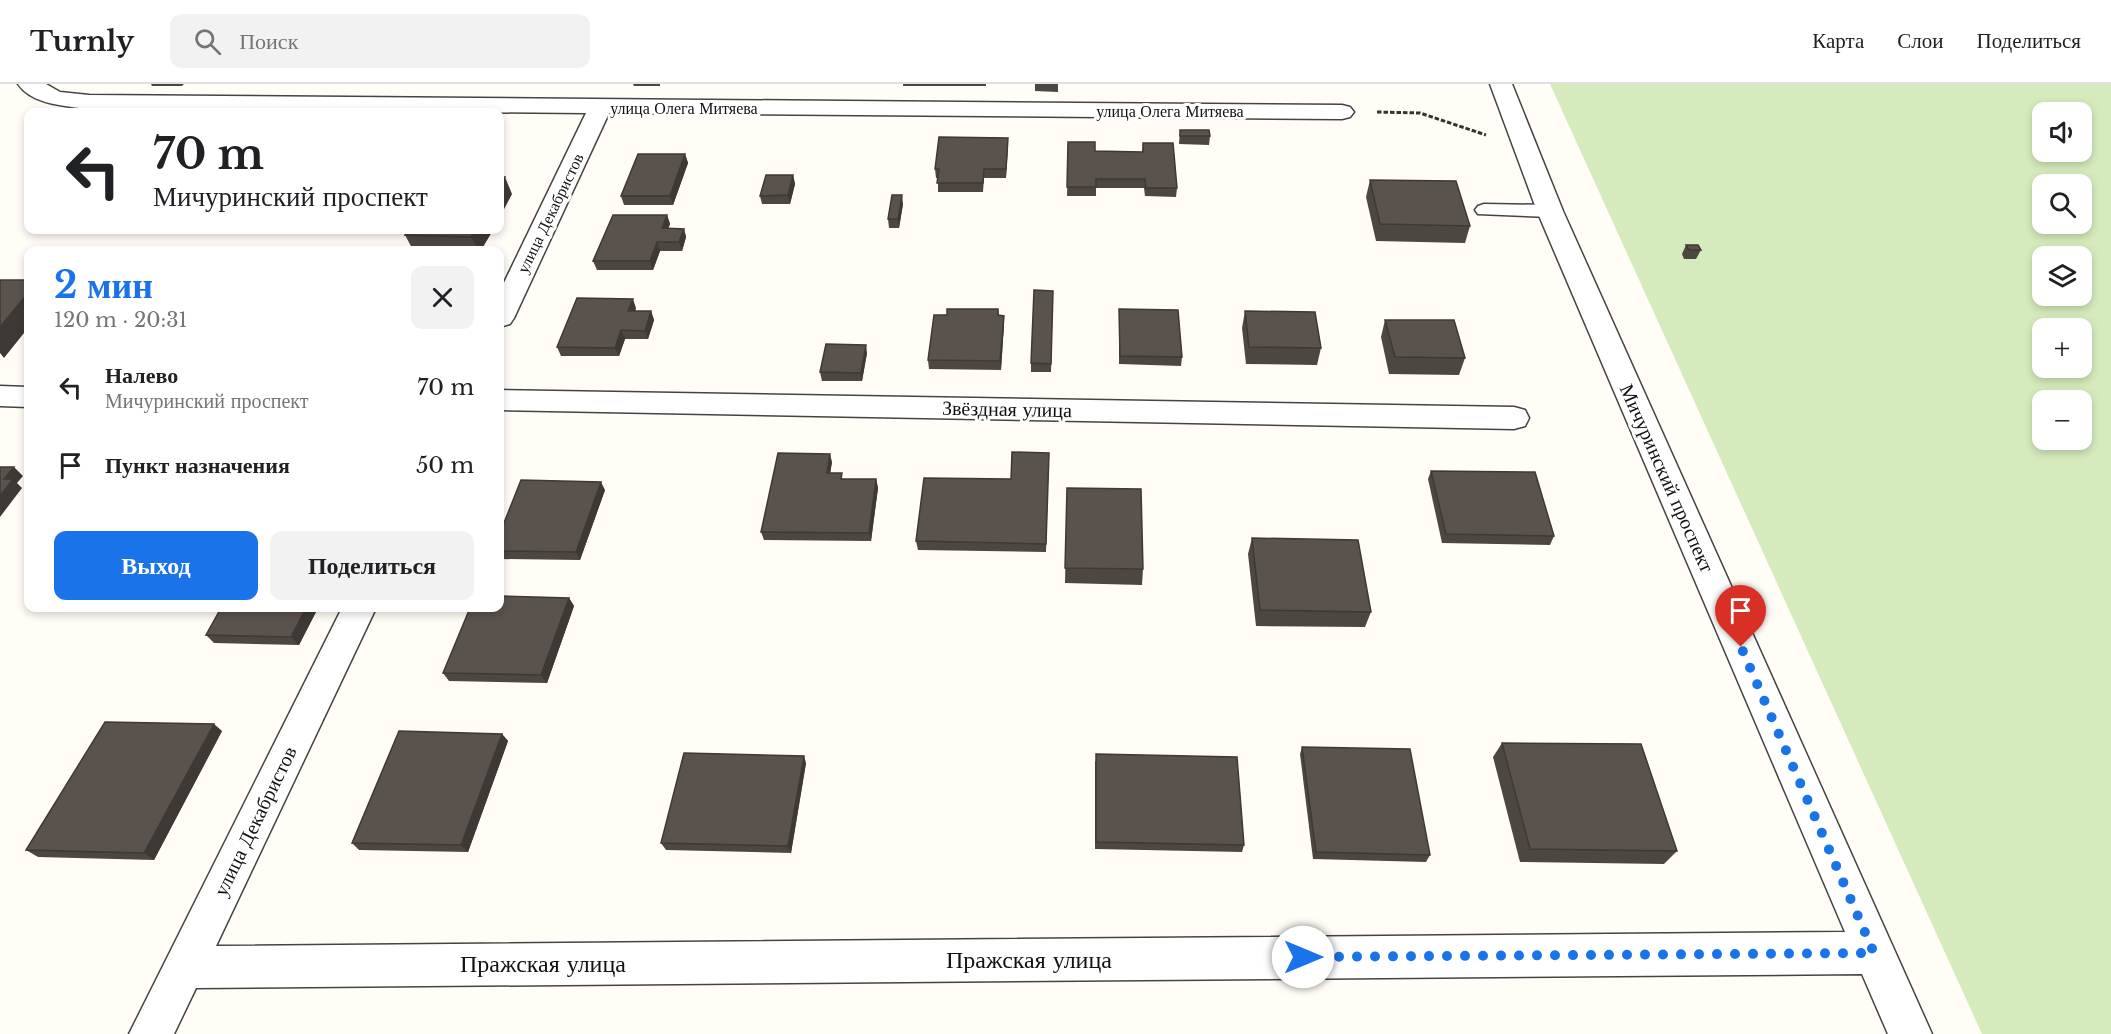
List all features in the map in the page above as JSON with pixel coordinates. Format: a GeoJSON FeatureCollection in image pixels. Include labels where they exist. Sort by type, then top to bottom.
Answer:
{"type":"FeatureCollection","features":[{"type":"Feature","properties":{"kind":"street","name":"улица Олега Митяева"},"geometry":{"type":"LineString","coordinates":[[29,84],[55,98],[89,102],[1342,112]]}},
{"type":"Feature","properties":{"kind":"street","name":"Мичуринский проспект"},"geometry":{"type":"LineString","coordinates":[[1501,84],[1550,211],[1910,1034]]}},
{"type":"Feature","properties":{"kind":"street","name":"улица Декабристов"},"geometry":{"type":"LineString","coordinates":[[504,310],[600,107]]}},
{"type":"Feature","properties":{"kind":"street"},"geometry":{"type":"LineString","coordinates":[[0,396],[24,397]]}},
{"type":"Feature","properties":{"kind":"street","name":"Звёздная улица"},"geometry":{"type":"LineString","coordinates":[[504,400],[1514,418]]}},
{"type":"Feature","properties":{"kind":"street","name":"улица Декабристов"},"geometry":{"type":"LineString","coordinates":[[152,1034],[357,612]]}},
{"type":"Feature","properties":{"kind":"street","name":"Пражская улица"},"geometry":{"type":"LineString","coordinates":[[184,967],[1874,953]]}},
{"type":"Feature","properties":{"kind":"lane"},"geometry":{"type":"LineString","coordinates":[[1484,210],[1550,211]]}},
{"type":"Feature","properties":{"kind":"path"},"geometry":{"type":"LineString","coordinates":[[1342,112],[1420,113],[1526,149]]}},
{"type":"Feature","properties":{"kind":"green space"},"geometry":{"type":"Polygon","coordinates":[[[1550,84],[2111,84],[2111,1034],[1982,1034],[1550,84]]]}},
{"type":"Feature","properties":{"kind":"building"},"geometry":{"type":"Polygon","coordinates":[[[1180,130],[1209,130],[1210,136],[1180,136],[1180,130]]]}},
{"type":"Feature","properties":{"kind":"building"},"geometry":{"type":"Polygon","coordinates":[[[939,137],[1008,138],[1006,169],[984,169],[983,183],[937,183],[939,169],[935,169],[939,137]]]}},
{"type":"Feature","properties":{"kind":"building"},"geometry":{"type":"Polygon","coordinates":[[[1068,142],[1095,142],[1095,151],[1143,152],[1143,143],[1173,143],[1177,188],[1146,188],[1145,179],[1096,179],[1096,187],[1067,187],[1068,142]]]}},
{"type":"Feature","properties":{"kind":"building"},"geometry":{"type":"Polygon","coordinates":[[[638,154],[685,154],[670,196],[621,196],[638,154]]]}},
{"type":"Feature","properties":{"kind":"building"},"geometry":{"type":"Polygon","coordinates":[[[766,175],[793,175],[788,195],[760,196],[766,175]]]}},
{"type":"Feature","properties":{"kind":"building"},"geometry":{"type":"Polygon","coordinates":[[[1370,180],[1456,181],[1470,226],[1380,224],[1370,180]]]}},
{"type":"Feature","properties":{"kind":"building"},"geometry":{"type":"Polygon","coordinates":[[[892,195],[902,195],[898,219],[888,219],[892,195]]]}},
{"type":"Feature","properties":{"kind":"building"},"geometry":{"type":"Polygon","coordinates":[[[613,215],[667,215],[662,228],[684,229],[679,242],[657,242],[650,261],[593,261],[613,215]]]}},
{"type":"Feature","properties":{"kind":"building"},"geometry":{"type":"Polygon","coordinates":[[[406,234],[473,234],[471,237],[406,234]]]}},
{"type":"Feature","properties":{"kind":"building"},"geometry":{"type":"Polygon","coordinates":[[[1686,245],[1698,245],[1701,250],[1689,250],[1686,245]]]}},
{"type":"Feature","properties":{"kind":"building"},"geometry":{"type":"Polygon","coordinates":[[[0,280],[24,280],[24,298],[0,327],[0,280]]]}},
{"type":"Feature","properties":{"kind":"building"},"geometry":{"type":"Polygon","coordinates":[[[1034,290],[1053,291],[1051,364],[1031,363],[1034,290]]]}},
{"type":"Feature","properties":{"kind":"building"},"geometry":{"type":"Polygon","coordinates":[[[577,298],[633,299],[628,311],[651,311],[645,331],[621,330],[615,348],[557,347],[577,298]]]}},
{"type":"Feature","properties":{"kind":"building"},"geometry":{"type":"Polygon","coordinates":[[[947,309],[998,309],[998,315],[1004,316],[1000,361],[928,360],[934,315],[947,315],[947,309]]]}},
{"type":"Feature","properties":{"kind":"building"},"geometry":{"type":"Polygon","coordinates":[[[1119,309],[1178,310],[1182,357],[1120,356],[1119,309]]]}},
{"type":"Feature","properties":{"kind":"building"},"geometry":{"type":"Polygon","coordinates":[[[1245,311],[1315,312],[1321,348],[1249,347],[1245,311]]]}},
{"type":"Feature","properties":{"kind":"building"},"geometry":{"type":"Polygon","coordinates":[[[1385,320],[1454,320],[1465,358],[1395,357],[1385,320]]]}},
{"type":"Feature","properties":{"kind":"building"},"geometry":{"type":"Polygon","coordinates":[[[826,344],[866,345],[861,373],[820,372],[826,344]]]}},
{"type":"Feature","properties":{"kind":"building"},"geometry":{"type":"Polygon","coordinates":[[[1012,452],[1049,453],[1046,544],[916,541],[924,478],[1011,479],[1012,452]]]}},
{"type":"Feature","properties":{"kind":"building"},"geometry":{"type":"Polygon","coordinates":[[[778,453],[830,454],[827,473],[842,473],[841,479],[876,479],[869,533],[761,532],[778,453]]]}},
{"type":"Feature","properties":{"kind":"building"},"geometry":{"type":"Polygon","coordinates":[[[0,467],[14,467],[4,479],[13,479],[0,496],[0,467]]]}},
{"type":"Feature","properties":{"kind":"building"},"geometry":{"type":"Polygon","coordinates":[[[1431,471],[1535,472],[1554,536],[1446,534],[1431,471]]]}},
{"type":"Feature","properties":{"kind":"building"},"geometry":{"type":"Polygon","coordinates":[[[521,480],[601,482],[576,552],[504,551],[504,523],[521,480]]]}},
{"type":"Feature","properties":{"kind":"building"},"geometry":{"type":"Polygon","coordinates":[[[1067,488],[1141,489],[1143,569],[1065,568],[1067,488]]]}},
{"type":"Feature","properties":{"kind":"building"},"geometry":{"type":"Polygon","coordinates":[[[1252,538],[1358,540],[1371,612],[1260,610],[1252,538]]]}},
{"type":"Feature","properties":{"kind":"building"},"geometry":{"type":"Polygon","coordinates":[[[504,596],[569,598],[541,675],[443,673],[468,612],[504,612],[504,596]]]}},
{"type":"Feature","properties":{"kind":"building"},"geometry":{"type":"Polygon","coordinates":[[[219,612],[304,612],[291,637],[206,635],[219,612]]]}},
{"type":"Feature","properties":{"kind":"building"},"geometry":{"type":"Polygon","coordinates":[[[105,722],[214,724],[144,853],[26,850],[105,722]]]}},
{"type":"Feature","properties":{"kind":"building"},"geometry":{"type":"Polygon","coordinates":[[[399,731],[502,734],[461,845],[352,843],[399,731]]]}},
{"type":"Feature","properties":{"kind":"building"},"geometry":{"type":"Polygon","coordinates":[[[1502,743],[1641,744],[1677,851],[1530,849],[1502,743]]]}},
{"type":"Feature","properties":{"kind":"building"},"geometry":{"type":"Polygon","coordinates":[[[1302,747],[1410,749],[1430,855],[1316,852],[1302,747]]]}},
{"type":"Feature","properties":{"kind":"building"},"geometry":{"type":"Polygon","coordinates":[[[684,753],[804,756],[788,846],[661,843],[684,753]]]}},
{"type":"Feature","properties":{"kind":"building"},"geometry":{"type":"Polygon","coordinates":[[[1096,754],[1237,757],[1244,845],[1096,842],[1096,754]]]}},
{"type":"Feature","properties":{"kind":"route"},"geometry":{"type":"LineString","coordinates":[[1303,957],[1874,953],[1741,647]]}}]}
